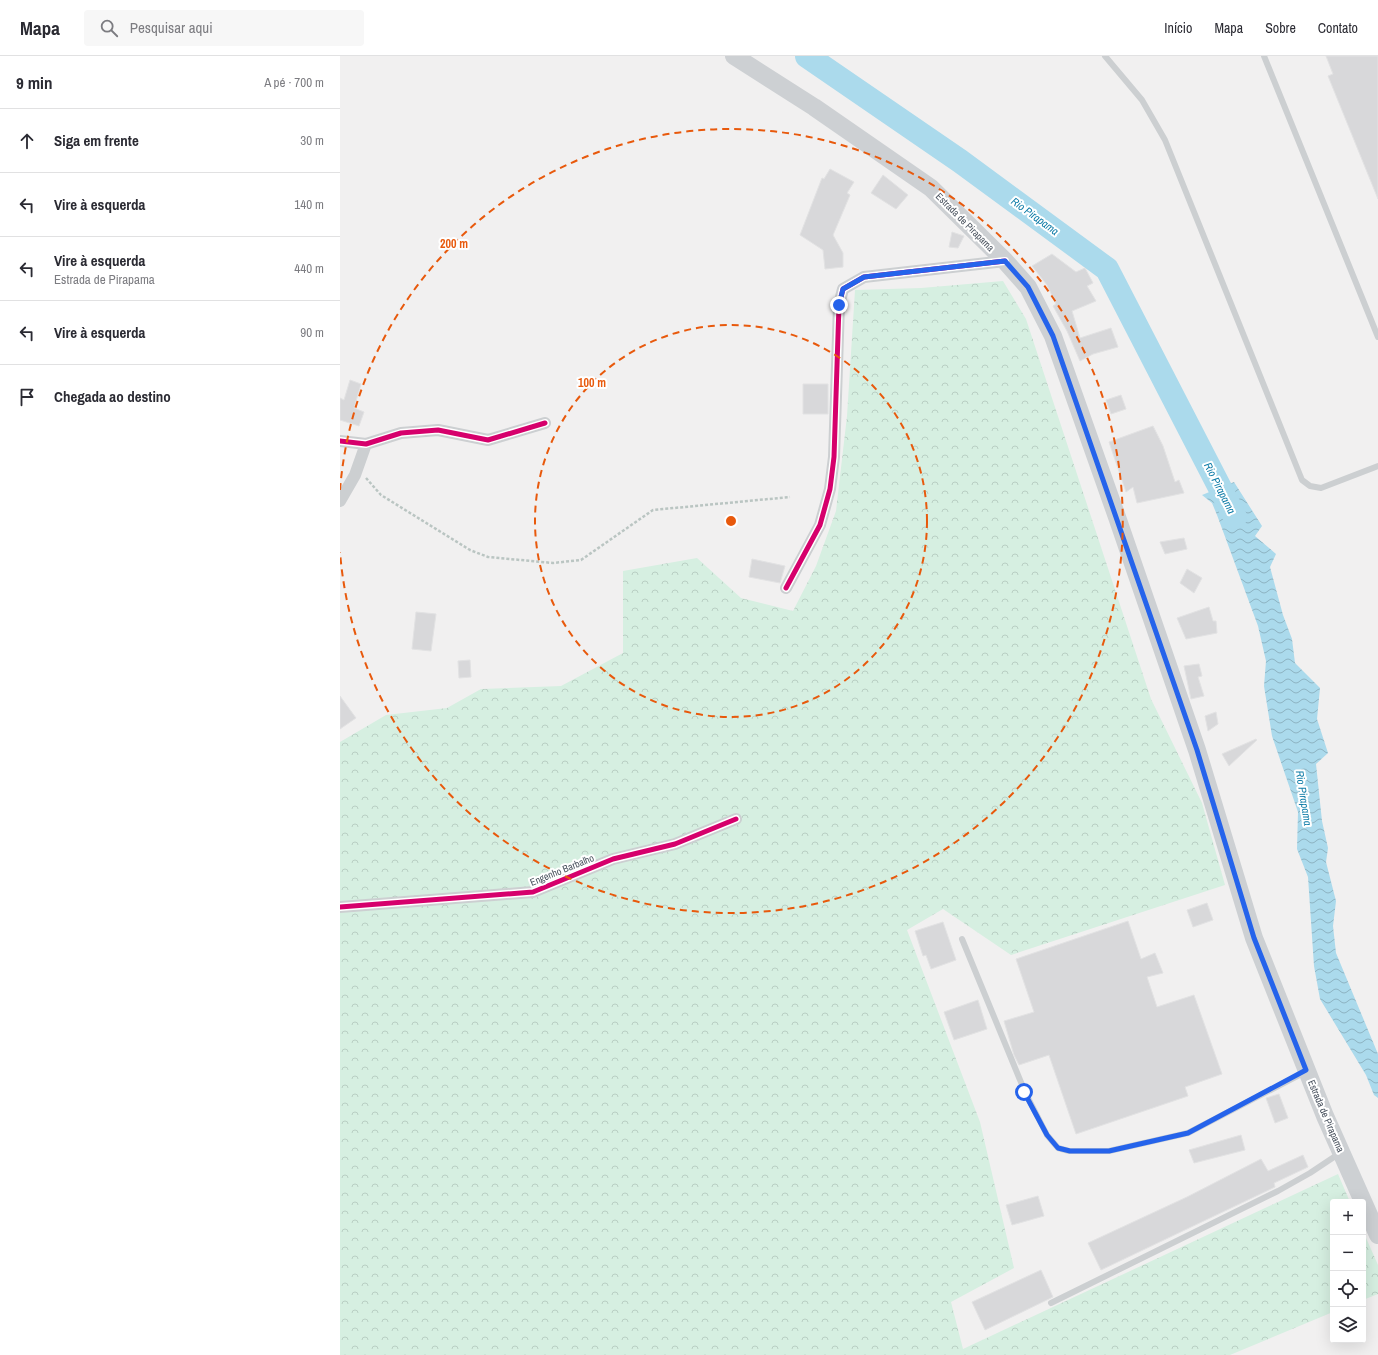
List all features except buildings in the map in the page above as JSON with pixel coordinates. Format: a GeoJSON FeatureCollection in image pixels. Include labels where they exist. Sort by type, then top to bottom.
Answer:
{"type":"FeatureCollection","features":[{"type":"Feature","properties":{"kind":"main road","name":"Estrada de Pirapama"},"geometry":{"type":"LineString","coordinates":[[734,56],[814,107],[903,167],[931,188],[1005,261],[1028,287],[1053,336],[1197,750],[1254,938],[1306,1070],[1378,1235]]}},
{"type":"Feature","properties":{"kind":"street"},"geometry":{"type":"LineString","coordinates":[[786,588],[820,525],[830,489],[834,457],[839,305],[843,289],[864,277],[1005,261]]}},
{"type":"Feature","properties":{"kind":"street"},"geometry":{"type":"LineString","coordinates":[[340,441],[366,444],[401,433],[438,430],[488,440],[545,423]]}},
{"type":"Feature","properties":{"kind":"street"},"geometry":{"type":"LineString","coordinates":[[340,501],[358,468],[366,444]]}},
{"type":"Feature","properties":{"kind":"street","name":"Engenho Barbalho"},"geometry":{"type":"LineString","coordinates":[[340,907],[533,892],[613,859],[675,844],[736,819]]}},
{"type":"Feature","properties":{"kind":"lane"},"geometry":{"type":"LineString","coordinates":[[1105,56],[1142,100],[1165,140],[1302,480],[1310,486],[1321,488],[1378,466]]}},
{"type":"Feature","properties":{"kind":"lane"},"geometry":{"type":"LineString","coordinates":[[1264,56],[1378,337]]}},
{"type":"Feature","properties":{"kind":"lane"},"geometry":{"type":"LineString","coordinates":[[962,939],[1024,1092],[1047,1135],[1058,1148],[1070,1151],[1109,1151],[1188,1133],[1306,1070]]}},
{"type":"Feature","properties":{"kind":"lane"},"geometry":{"type":"LineString","coordinates":[[1051,1304],[1278,1191],[1310,1173],[1341,1152]]}},
{"type":"Feature","properties":{"kind":"path"},"geometry":{"type":"LineString","coordinates":[[358,468],[381,495],[470,550],[488,557],[553,563],[581,560],[653,510],[790,497]]}},
{"type":"Feature","properties":{"kind":"green space"},"geometry":{"type":"Polygon","coordinates":[[[1003,281],[1026,319],[1151,699],[1202,803],[1225,885],[1011,955],[943,909],[907,930],[980,1122],[1014,1268],[951,1302],[963,1349],[1338,1174],[1349,1199],[1330,1199],[1330,1313],[1230,1355],[340,1355],[340,742],[386,715],[447,708],[481,689],[561,686],[623,653],[623,571],[697,558],[741,598],[793,611],[816,566],[836,511],[847,416],[855,290],[921,288],[1003,281]]]}},
{"type":"Feature","properties":{"kind":"green space"},"geometry":{"type":"Polygon","coordinates":[[[1366,1238],[1378,1265],[1378,1294],[1366,1299],[1366,1238]]]}},
{"type":"Feature","properties":{"kind":"water"},"geometry":{"type":"Polygon","coordinates":[[[1234,482],[1262,526],[1255,536],[1276,554],[1270,567],[1283,615],[1292,639],[1295,663],[1320,688],[1317,719],[1328,753],[1316,764],[1322,821],[1328,848],[1326,862],[1336,901],[1333,926],[1336,953],[1378,1054],[1378,1098],[1374,1095],[1366,1075],[1320,999],[1314,966],[1308,877],[1297,849],[1298,812],[1272,736],[1264,686],[1266,661],[1258,626],[1212,503],[1202,495],[1234,482]]]}},
{"type":"Feature","properties":{"kind":"waterway","name":"Rio Pirapama"},"geometry":{"type":"LineString","coordinates":[[807,56],[960,161],[1107,269],[1235,517]]}},
{"type":"Feature","properties":{"kind":"cycle path"},"geometry":{"type":"LineString","coordinates":[[786,588],[820,525],[830,489],[834,457],[839,305],[843,289],[864,277],[1005,261]]}},
{"type":"Feature","properties":{"kind":"cycle path"},"geometry":{"type":"LineString","coordinates":[[340,441],[366,444],[401,433],[438,430],[488,440],[545,423]]}},
{"type":"Feature","properties":{"kind":"cycle path"},"geometry":{"type":"LineString","coordinates":[[340,907],[533,892],[613,859],[675,844],[736,819]]}},
{"type":"Feature","properties":{"kind":"route"},"geometry":{"type":"LineString","coordinates":[[839,305],[843,289],[864,277],[1005,261],[1028,287],[1053,336],[1197,750],[1239,883],[1254,938],[1306,1070],[1188,1133],[1109,1151],[1084,1152],[1058,1148],[1047,1135],[1024,1092]]}}]}
